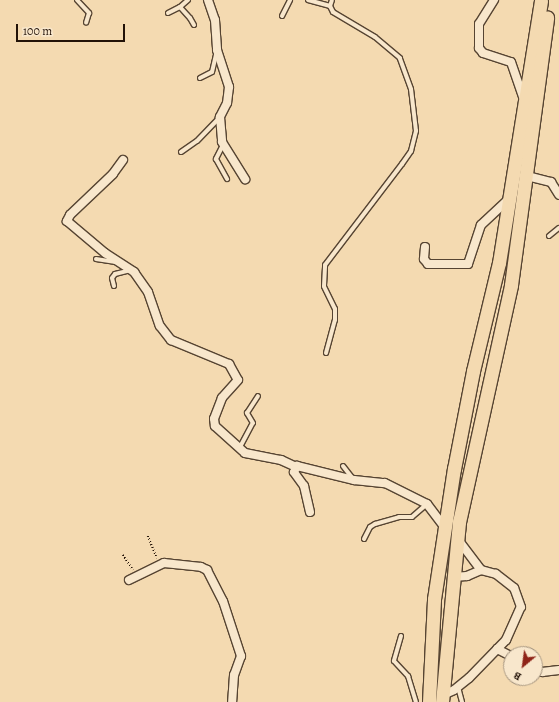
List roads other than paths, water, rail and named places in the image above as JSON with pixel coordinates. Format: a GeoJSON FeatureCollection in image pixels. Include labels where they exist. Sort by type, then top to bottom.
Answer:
{"type":"FeatureCollection","features":[{"type":"Feature","properties":{"kind":"highway"},"geometry":{"type":"LineString","coordinates":[[429,702],[434,599],[453,477],[473,371],[498,264],[541,0]]}},
{"type":"Feature","properties":{"kind":"highway"},"geometry":{"type":"LineString","coordinates":[[442,698],[459,522],[507,306],[527,176],[550,0]]}},
{"type":"Feature","properties":{"kind":"street"},"geometry":{"type":"LineString","coordinates":[[208,0],[214,20],[217,50],[230,87],[227,103],[220,117],[223,146],[245,179]]}},
{"type":"Feature","properties":{"kind":"street"},"geometry":{"type":"LineString","coordinates":[[494,0],[479,24],[479,48],[484,53],[511,62],[524,102]]}},
{"type":"Feature","properties":{"kind":"street"},"geometry":{"type":"LineString","coordinates":[[123,160],[113,174],[70,215],[67,221],[131,270],[148,292],[160,326],[171,340],[229,364],[238,380],[222,398],[214,422],[242,451],[254,456],[281,460],[296,467],[354,480],[385,483],[427,504],[445,528]]}},
{"type":"Feature","properties":{"kind":"street"},"geometry":{"type":"LineString","coordinates":[[527,176],[551,182],[559,195]]}},
{"type":"Feature","properties":{"kind":"street"},"geometry":{"type":"LineString","coordinates":[[425,247],[424,259],[428,264],[468,264],[481,225],[508,200]]}},
{"type":"Feature","properties":{"kind":"street"},"geometry":{"type":"LineString","coordinates":[[296,467],[294,472],[304,486],[310,512]]}},
{"type":"Feature","properties":{"kind":"street"},"geometry":{"type":"LineString","coordinates":[[442,698],[458,687],[512,632],[521,607],[520,598],[507,581],[481,570],[457,538]]}},
{"type":"Feature","properties":{"kind":"street"},"geometry":{"type":"LineString","coordinates":[[129,580],[160,565],[183,565],[207,570],[223,601],[241,656],[234,674],[232,702]]}},
{"type":"Feature","properties":{"kind":"street"},"geometry":{"type":"LineString","coordinates":[[453,577],[467,576],[481,570]]}},
{"type":"Feature","properties":{"kind":"street"},"geometry":{"type":"LineString","coordinates":[[497,648],[503,651]]}},
{"type":"Feature","properties":{"kind":"street"},"geometry":{"type":"LineString","coordinates":[[543,672],[559,670]]}},
{"type":"Feature","properties":{"kind":"lane"},"geometry":{"type":"LineString","coordinates":[[77,0],[89,13],[86,23]]}},
{"type":"Feature","properties":{"kind":"lane"},"geometry":{"type":"LineString","coordinates":[[168,13],[180,7],[188,0]]}},
{"type":"Feature","properties":{"kind":"lane"},"geometry":{"type":"LineString","coordinates":[[282,16],[290,0]]}},
{"type":"Feature","properties":{"kind":"lane"},"geometry":{"type":"LineString","coordinates":[[308,0],[330,6],[338,16],[375,37],[400,58],[411,89],[416,131],[411,151],[325,265],[324,286],[335,309],[335,320],[326,353]]}},
{"type":"Feature","properties":{"kind":"lane"},"geometry":{"type":"LineString","coordinates":[[330,6],[332,0]]}},
{"type":"Feature","properties":{"kind":"lane"},"geometry":{"type":"LineString","coordinates":[[180,7],[190,18],[194,26]]}},
{"type":"Feature","properties":{"kind":"lane"},"geometry":{"type":"LineString","coordinates":[[200,78],[212,72],[217,50]]}},
{"type":"Feature","properties":{"kind":"lane"},"geometry":{"type":"LineString","coordinates":[[181,152],[197,141],[220,117]]}},
{"type":"Feature","properties":{"kind":"lane"},"geometry":{"type":"LineString","coordinates":[[223,146],[216,159],[227,179]]}},
{"type":"Feature","properties":{"kind":"lane"},"geometry":{"type":"LineString","coordinates":[[549,236],[559,228]]}},
{"type":"Feature","properties":{"kind":"lane"},"geometry":{"type":"LineString","coordinates":[[96,259],[120,262]]}},
{"type":"Feature","properties":{"kind":"lane"},"geometry":{"type":"LineString","coordinates":[[114,286],[112,278],[115,274],[131,270]]}},
{"type":"Feature","properties":{"kind":"lane"},"geometry":{"type":"LineString","coordinates":[[242,451],[240,444],[252,423],[247,413],[258,396]]}},
{"type":"Feature","properties":{"kind":"lane"},"geometry":{"type":"LineString","coordinates":[[343,466],[354,480]]}},
{"type":"Feature","properties":{"kind":"lane"},"geometry":{"type":"LineString","coordinates":[[364,539],[370,527],[374,524],[399,517],[412,517],[427,504]]}},
{"type":"Feature","properties":{"kind":"lane"},"geometry":{"type":"LineString","coordinates":[[401,636],[394,661],[408,676],[416,702]]}},
{"type":"Feature","properties":{"kind":"lane"},"geometry":{"type":"LineString","coordinates":[[458,687],[462,702]]}}]}
